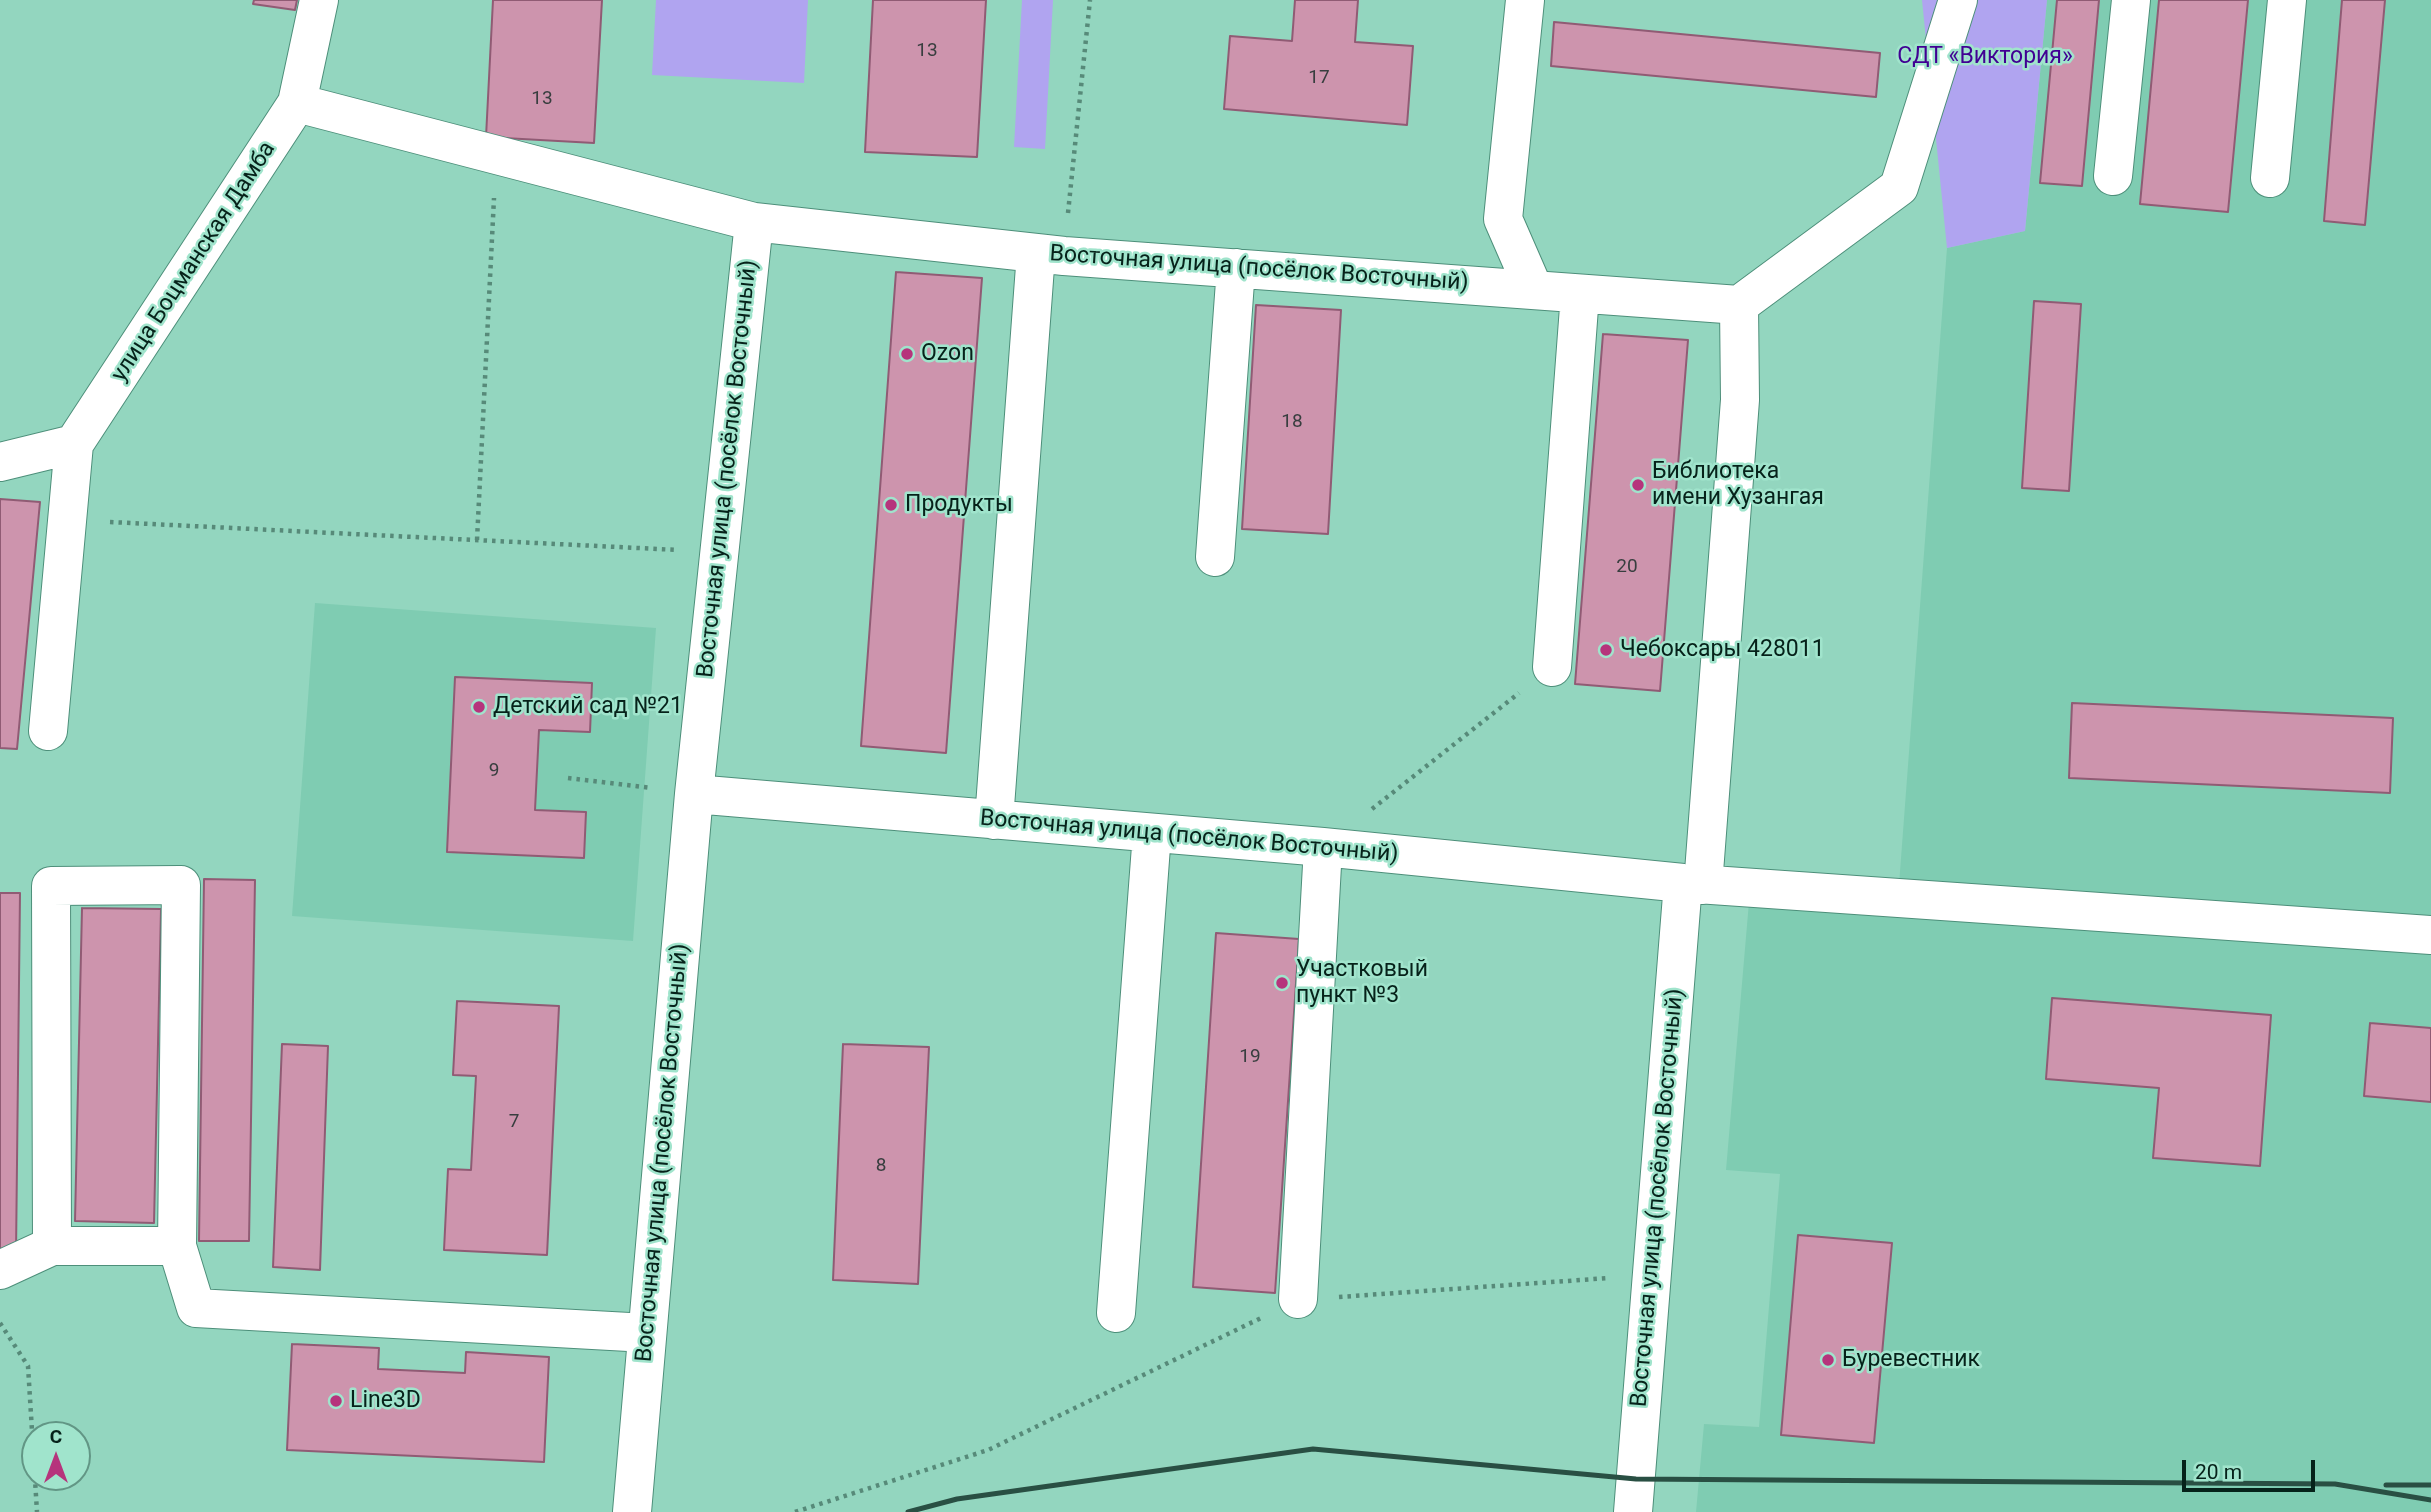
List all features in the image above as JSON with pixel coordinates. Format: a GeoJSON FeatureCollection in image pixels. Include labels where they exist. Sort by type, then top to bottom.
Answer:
{"type":"FeatureCollection","features":[{"type":"Feature","properties":{"kind":"street","name":"улица Боцманская Дамба"},"geometry":{"type":"LineString","coordinates":[[74,444],[298,103],[319,0]]}},
{"type":"Feature","properties":{"kind":"street"},"geometry":{"type":"LineString","coordinates":[[1525,0],[1503,219],[1534,290]]}},
{"type":"Feature","properties":{"kind":"street"},"geometry":{"type":"LineString","coordinates":[[1739,305],[1899,187],[1958,0]]}},
{"type":"Feature","properties":{"kind":"street"},"geometry":{"type":"LineString","coordinates":[[2113,176],[2131,0]]}},
{"type":"Feature","properties":{"kind":"street"},"geometry":{"type":"LineString","coordinates":[[2270,178],[2287,0]]}},
{"type":"Feature","properties":{"kind":"street"},"geometry":{"type":"LineString","coordinates":[[298,103],[754,222]]}},
{"type":"Feature","properties":{"kind":"street","name":"Восточная улица (посёлок Восточный)"},"geometry":{"type":"LineString","coordinates":[[632,1512],[694,794],[754,222],[1050,254],[1739,305],[1740,400],[1652,1275],[1633,1512]]}},
{"type":"Feature","properties":{"kind":"street"},"geometry":{"type":"LineString","coordinates":[[994,820],[1050,254]]}},
{"type":"Feature","properties":{"kind":"street"},"geometry":{"type":"LineString","coordinates":[[1215,557],[1236,268]]}},
{"type":"Feature","properties":{"kind":"street"},"geometry":{"type":"LineString","coordinates":[[1552,667],[1580,293]]}},
{"type":"Feature","properties":{"kind":"street"},"geometry":{"type":"LineString","coordinates":[[0,462],[74,444],[48,731]]}},
{"type":"Feature","properties":{"kind":"street","name":"Восточная улица (посёлок Восточный)"},"geometry":{"type":"LineString","coordinates":[[694,794],[1324,847],[1693,884]]}},
{"type":"Feature","properties":{"kind":"street"},"geometry":{"type":"LineString","coordinates":[[1116,1313],[1152,833]]}},
{"type":"Feature","properties":{"kind":"street"},"geometry":{"type":"LineString","coordinates":[[1298,1299],[1324,847]]}},
{"type":"Feature","properties":{"kind":"street"},"geometry":{"type":"LineString","coordinates":[[1693,884],[2431,935]]}},
{"type":"Feature","properties":{"kind":"street"},"geometry":{"type":"LineString","coordinates":[[52,1246],[51,886],[181,885],[177,1246],[196,1308],[647,1333]]}},
{"type":"Feature","properties":{"kind":"street"},"geometry":{"type":"LineString","coordinates":[[0,1270],[52,1246],[177,1246]]}},
{"type":"Feature","properties":{"kind":"path"},"geometry":{"type":"LineString","coordinates":[[1050,254],[1090,0]]}},
{"type":"Feature","properties":{"kind":"path"},"geometry":{"type":"LineString","coordinates":[[477,540],[496,155]]}},
{"type":"Feature","properties":{"kind":"path"},"geometry":{"type":"LineString","coordinates":[[67,520],[719,552]]}},
{"type":"Feature","properties":{"kind":"path"},"geometry":{"type":"LineString","coordinates":[[1324,847],[1552,667]]}},
{"type":"Feature","properties":{"kind":"path"},"geometry":{"type":"LineString","coordinates":[[568,778],[694,794]]}},
{"type":"Feature","properties":{"kind":"path"},"geometry":{"type":"LineString","coordinates":[[795,1512],[988,1450],[1298,1299],[1652,1275]]}},
{"type":"Feature","properties":{"kind":"path"},"geometry":{"type":"LineString","coordinates":[[0,1323],[29,1366],[37,1512]]}},
{"type":"Feature","properties":{"kind":"shaded area"},"geometry":{"type":"Polygon","coordinates":[[[2047,0],[2431,0],[2431,1512],[1696,1512],[1704,1424],[1759,1427],[1780,1174],[1726,1170],[1749,902],[1898,898],[1947,248],[2025,231],[2047,0]]]}},
{"type":"Feature","properties":{"kind":"shaded area","name":"Детский сад №21"},"geometry":{"type":"Polygon","coordinates":[[[315,603],[656,628],[633,941],[292,916],[315,603]]]}},
{"type":"Feature","properties":{"kind":"green space"},"geometry":{"type":"Polygon","coordinates":[[[656,0],[808,0],[804,83],[652,75],[656,0]]]}},
{"type":"Feature","properties":{"kind":"green space"},"geometry":{"type":"Polygon","coordinates":[[[1022,0],[1053,0],[1045,149],[1014,147],[1022,0]]]}},
{"type":"Feature","properties":{"kind":"green space","name":"СДТ «Виктория»"},"geometry":{"type":"Polygon","coordinates":[[[1922,0],[2047,0],[2025,231],[1947,248],[1922,0]]]}},
{"type":"Feature","properties":{"kind":"building"},"geometry":{"type":"Polygon","coordinates":[[[254,0],[297,0],[295,10],[253,4],[254,0]]]}},
{"type":"Feature","properties":{"kind":"building"},"geometry":{"type":"Polygon","coordinates":[[[493,0],[602,0],[594,143],[486,137],[493,0]]]}},
{"type":"Feature","properties":{"kind":"building"},"geometry":{"type":"Polygon","coordinates":[[[873,0],[986,0],[977,157],[865,152],[873,0]]]}},
{"type":"Feature","properties":{"kind":"building"},"geometry":{"type":"Polygon","coordinates":[[[1295,0],[1358,0],[1355,42],[1413,46],[1407,125],[1224,109],[1230,36],[1292,41],[1295,0]]]}},
{"type":"Feature","properties":{"kind":"building"},"geometry":{"type":"Polygon","coordinates":[[[2057,0],[2099,0],[2082,186],[2040,183],[2057,0]]]}},
{"type":"Feature","properties":{"kind":"building"},"geometry":{"type":"Polygon","coordinates":[[[2159,0],[2248,0],[2228,212],[2140,204],[2159,0]]]}},
{"type":"Feature","properties":{"kind":"building"},"geometry":{"type":"Polygon","coordinates":[[[2342,0],[2385,0],[2365,225],[2324,221],[2342,0]]]}},
{"type":"Feature","properties":{"kind":"building"},"geometry":{"type":"Polygon","coordinates":[[[1554,22],[1880,53],[1876,97],[1551,66],[1554,22]]]}},
{"type":"Feature","properties":{"kind":"building"},"geometry":{"type":"Polygon","coordinates":[[[896,272],[982,278],[946,753],[861,746],[896,272]]]}},
{"type":"Feature","properties":{"kind":"building"},"geometry":{"type":"Polygon","coordinates":[[[2034,301],[2081,304],[2069,491],[2022,488],[2034,301]]]}},
{"type":"Feature","properties":{"kind":"building"},"geometry":{"type":"Polygon","coordinates":[[[1256,305],[1341,310],[1328,534],[1242,529],[1256,305]]]}},
{"type":"Feature","properties":{"kind":"building"},"geometry":{"type":"Polygon","coordinates":[[[1603,334],[1688,340],[1660,691],[1575,684],[1603,334]]]}},
{"type":"Feature","properties":{"kind":"building"},"geometry":{"type":"Polygon","coordinates":[[[0,499],[40,502],[17,749],[0,748],[0,499]]]}},
{"type":"Feature","properties":{"kind":"building"},"geometry":{"type":"Polygon","coordinates":[[[455,677],[592,683],[590,732],[539,730],[535,810],[586,812],[584,858],[447,852],[455,677]]]}},
{"type":"Feature","properties":{"kind":"building"},"geometry":{"type":"Polygon","coordinates":[[[2072,703],[2393,718],[2390,793],[2069,778],[2072,703]]]}},
{"type":"Feature","properties":{"kind":"building"},"geometry":{"type":"Polygon","coordinates":[[[204,879],[255,880],[249,1241],[199,1241],[204,879]]]}},
{"type":"Feature","properties":{"kind":"building"},"geometry":{"type":"Polygon","coordinates":[[[0,893],[20,893],[16,1253],[0,1253],[0,893]]]}},
{"type":"Feature","properties":{"kind":"building"},"geometry":{"type":"Polygon","coordinates":[[[82,908],[161,909],[154,1223],[75,1221],[82,908]]]}},
{"type":"Feature","properties":{"kind":"building"},"geometry":{"type":"Polygon","coordinates":[[[1216,933],[1299,939],[1275,1293],[1193,1287],[1216,933]]]}},
{"type":"Feature","properties":{"kind":"building"},"geometry":{"type":"Polygon","coordinates":[[[2052,998],[2271,1015],[2260,1166],[2153,1158],[2159,1088],[2046,1079],[2052,998]]]}},
{"type":"Feature","properties":{"kind":"building"},"geometry":{"type":"Polygon","coordinates":[[[457,1001],[559,1006],[547,1255],[444,1250],[448,1169],[471,1170],[476,1076],[453,1075],[457,1001]]]}},
{"type":"Feature","properties":{"kind":"building"},"geometry":{"type":"Polygon","coordinates":[[[2370,1023],[2431,1028],[2431,1102],[2364,1096],[2370,1023]]]}},
{"type":"Feature","properties":{"kind":"building"},"geometry":{"type":"Polygon","coordinates":[[[282,1044],[328,1046],[320,1270],[273,1267],[282,1044]]]}},
{"type":"Feature","properties":{"kind":"building"},"geometry":{"type":"Polygon","coordinates":[[[843,1044],[929,1047],[918,1284],[833,1280],[843,1044]]]}},
{"type":"Feature","properties":{"kind":"building"},"geometry":{"type":"Polygon","coordinates":[[[1798,1235],[1892,1243],[1874,1443],[1781,1435],[1798,1235]]]}},
{"type":"Feature","properties":{"kind":"building"},"geometry":{"type":"Polygon","coordinates":[[[292,1344],[379,1348],[378,1369],[465,1373],[466,1352],[549,1357],[544,1462],[287,1450],[292,1344]]]}},
{"type":"Feature","properties":{"kind":"railway"},"geometry":{"type":"LineString","coordinates":[[908,1512],[957,1499],[1313,1449],[1636,1479],[2335,1484],[2431,1500]]}},
{"type":"Feature","properties":{"kind":"railway"},"geometry":{"type":"LineString","coordinates":[[2386,1485],[2431,1485]]}},
{"type":"Feature","properties":{"kind":"place","name":"Ozon"},"geometry":{"type":"Point","coordinates":[907,354]}},
{"type":"Feature","properties":{"kind":"place","name":"Библиотека имени Хузангая"},"geometry":{"type":"Point","coordinates":[1638,485]}},
{"type":"Feature","properties":{"kind":"place","name":"Продукты"},"geometry":{"type":"Point","coordinates":[891,505]}},
{"type":"Feature","properties":{"kind":"place","name":"Чебоксары 428011"},"geometry":{"type":"Point","coordinates":[1606,650]}},
{"type":"Feature","properties":{"kind":"place","name":"Детский сад №21"},"geometry":{"type":"Point","coordinates":[479,707]}},
{"type":"Feature","properties":{"kind":"place","name":"Участковый пункт №3"},"geometry":{"type":"Point","coordinates":[1282,983]}},
{"type":"Feature","properties":{"kind":"place","name":"Буревестник"},"geometry":{"type":"Point","coordinates":[1828,1360]}},
{"type":"Feature","properties":{"kind":"place","name":"Line3D"},"geometry":{"type":"Point","coordinates":[336,1401]}}]}
